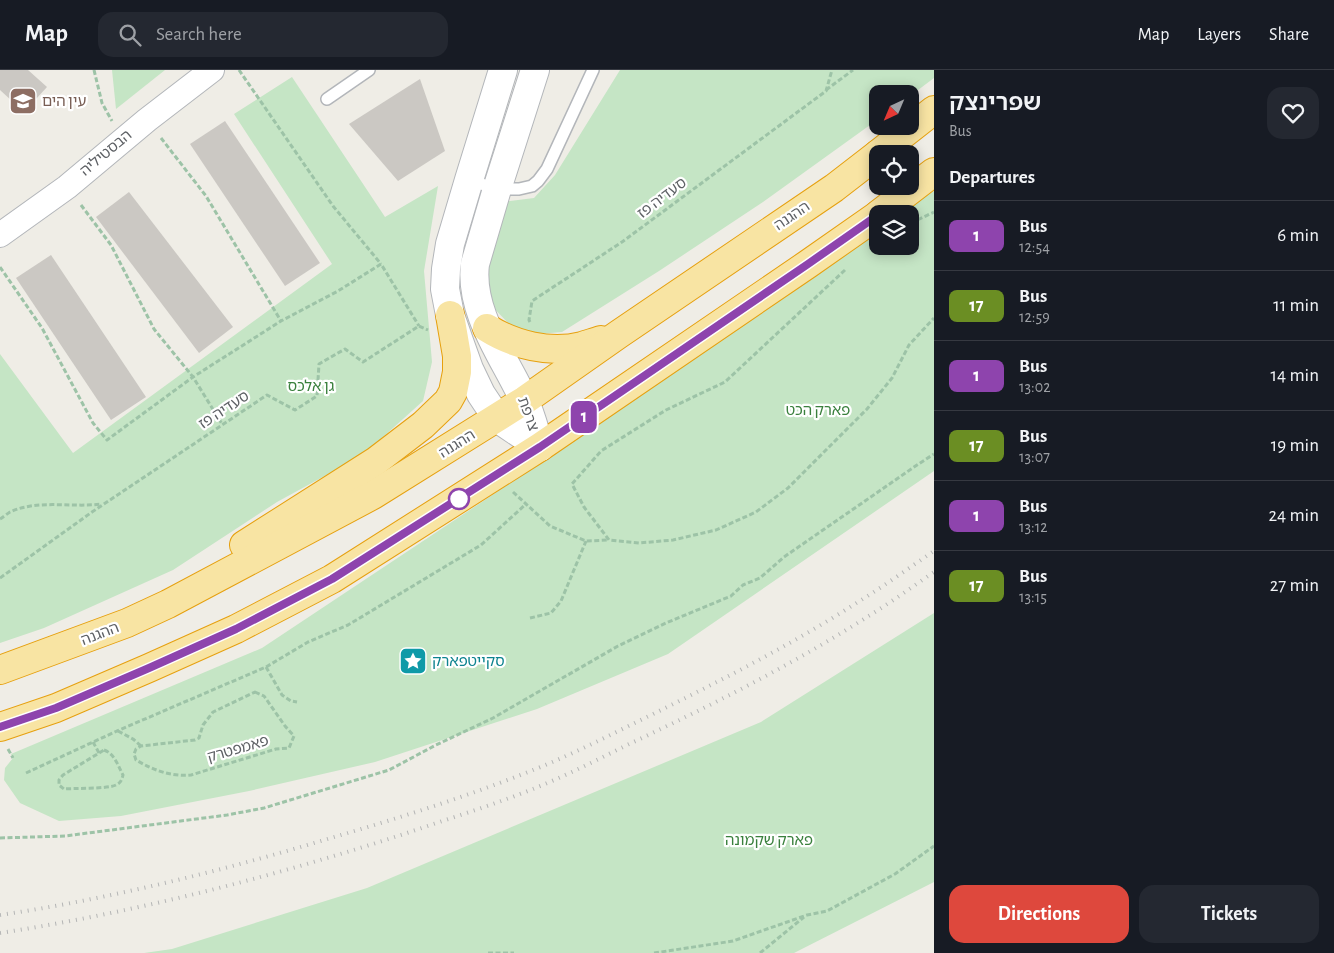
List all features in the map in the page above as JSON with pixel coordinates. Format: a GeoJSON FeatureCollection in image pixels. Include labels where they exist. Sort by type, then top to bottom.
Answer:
{"type":"FeatureCollection","features":[{"type":"Feature","properties":{"kind":"highway","name":"ההגנה"},"geometry":{"type":"LineString","coordinates":[[889,145],[934,110]]}},
{"type":"Feature","properties":{"kind":"highway","name":"ההגנה"},"geometry":{"type":"LineString","coordinates":[[0,670],[118,626],[168,604],[373,495],[525,400],[834,188],[869,161]]}},
{"type":"Feature","properties":{"kind":"highway"},"geometry":{"type":"LineString","coordinates":[[899,205],[934,172]]}},
{"type":"Feature","properties":{"kind":"highway"},"geometry":{"type":"LineString","coordinates":[[0,727],[56,708],[236,629],[332,579],[540,447],[808,264],[869,227]]}},
{"type":"Feature","properties":{"kind":"highway"},"geometry":{"type":"LineString","coordinates":[[168,604],[209,567],[376,461],[423,425],[448,400],[453,392],[457,372],[457,356],[441,323]]}},
{"type":"Feature","properties":{"kind":"highway"},"geometry":{"type":"LineString","coordinates":[[487,328],[508,339],[541,348],[581,346],[619,334]]}},
{"type":"Feature","properties":{"kind":"street","name":"הבסטיליה"},"geometry":{"type":"LineString","coordinates":[[0,235],[67,186],[124,138],[212,70]]}},
{"type":"Feature","properties":{"kind":"street","name":"צרפת"},"geometry":{"type":"LineString","coordinates":[[503,70],[450,244],[441,323],[469,369],[481,394],[497,418],[540,447]]}},
{"type":"Feature","properties":{"kind":"street","name":"צרפת"},"geometry":{"type":"LineString","coordinates":[[535,70],[497,189],[475,264],[474,276],[475,288],[487,328],[525,400],[540,447]]}},
{"type":"Feature","properties":{"kind":"lane"},"geometry":{"type":"LineString","coordinates":[[327,98],[369,70]]}},
{"type":"Feature","properties":{"kind":"lane"},"geometry":{"type":"LineString","coordinates":[[469,180],[497,189],[519,189],[532,186],[543,175],[593,70]]}},
{"type":"Feature","properties":{"kind":"lane"},"geometry":{"type":"LineString","coordinates":[[902,205],[934,180]]}},
{"type":"Feature","properties":{"kind":"path"},"geometry":{"type":"LineString","coordinates":[[94,70],[102,103],[124,138]]}},
{"type":"Feature","properties":{"kind":"path"},"geometry":{"type":"LineString","coordinates":[[239,70],[333,206],[381,264],[419,326],[441,323]]}},
{"type":"Feature","properties":{"kind":"path"},"geometry":{"type":"LineString","coordinates":[[826,91],[832,70]]}},
{"type":"Feature","properties":{"kind":"path","name":"סעדיה פז"},"geometry":{"type":"LineString","coordinates":[[541,348],[543,341],[529,320],[532,301],[622,242],[853,70]]}},
{"type":"Feature","properties":{"kind":"path"},"geometry":{"type":"LineString","coordinates":[[147,120],[206,196],[281,321]]}},
{"type":"Feature","properties":{"kind":"path"},"geometry":{"type":"LineString","coordinates":[[67,186],[111,245],[154,329],[193,377],[222,424]]}},
{"type":"Feature","properties":{"kind":"path"},"geometry":{"type":"LineString","coordinates":[[919,213],[934,212]]}},
{"type":"Feature","properties":{"kind":"path"},"geometry":{"type":"LineString","coordinates":[[0,267],[42,328],[93,423],[107,440],[193,377],[281,321],[338,291],[381,264]]}},
{"type":"Feature","properties":{"kind":"path"},"geometry":{"type":"LineString","coordinates":[[609,540],[584,507],[572,484],[601,451],[666,410],[724,382],[850,265]]}},
{"type":"Feature","properties":{"kind":"path"},"geometry":{"type":"LineString","coordinates":[[499,473],[514,493],[550,526],[586,541],[609,540],[639,543],[673,540],[716,530],[756,512],[788,488],[867,409],[892,378],[910,345],[934,318]]}},
{"type":"Feature","properties":{"kind":"path","name":"סעדיה פז"},"geometry":{"type":"LineString","coordinates":[[0,578],[104,504],[267,395],[295,410],[318,396],[319,364],[345,349],[363,362],[419,326]]}},
{"type":"Feature","properties":{"kind":"path"},"geometry":{"type":"LineString","coordinates":[[0,838],[65,836],[227,815],[264,808],[389,770],[492,718],[618,646],[666,622],[731,596],[743,585],[760,578],[784,557],[934,454]]}},
{"type":"Feature","properties":{"kind":"path"},"geometry":{"type":"LineString","coordinates":[[0,519],[10,512],[29,507],[55,504],[89,506],[104,504]]}},
{"type":"Feature","properties":{"kind":"path"},"geometry":{"type":"LineString","coordinates":[[26,773],[117,730],[266,667],[308,642],[348,625],[481,545],[526,504]]}},
{"type":"Feature","properties":{"kind":"path"},"geometry":{"type":"LineString","coordinates":[[530,618],[551,612],[561,601],[586,541]]}},
{"type":"Feature","properties":{"kind":"path"},"geometry":{"type":"LineString","coordinates":[[266,667],[282,695],[297,702]]}},
{"type":"Feature","properties":{"kind":"path","name":"פאמפטרק"},"geometry":{"type":"LineString","coordinates":[[255,692],[264,696],[294,736],[289,748],[276,749],[191,775],[179,776],[168,774],[136,760],[134,754],[136,749],[141,746],[195,740],[199,738],[206,719],[213,712],[255,692]]}},
{"type":"Feature","properties":{"kind":"path"},"geometry":{"type":"LineString","coordinates":[[117,730],[141,746]]}},
{"type":"Feature","properties":{"kind":"path"},"geometry":{"type":"LineString","coordinates":[[93,742],[99,753]]}},
{"type":"Feature","properties":{"kind":"path"},"geometry":{"type":"LineString","coordinates":[[104,750],[110,752],[123,775],[121,781],[116,785],[108,787],[64,789],[59,785],[59,780],[63,775],[99,753],[104,750]]}},
{"type":"Feature","properties":{"kind":"path"},"geometry":{"type":"LineString","coordinates":[[654,953],[733,941],[807,915],[827,911],[895,874],[934,846]]}},
{"type":"Feature","properties":{"kind":"path"},"geometry":{"type":"LineString","coordinates":[[760,953],[807,915]]}},
{"type":"Feature","properties":{"kind":"path"},"geometry":{"type":"LineString","coordinates":[[488,953],[514,953]]}},
{"type":"Feature","properties":{"kind":"green space"},"geometry":{"type":"Polygon","coordinates":[[[112,70],[165,70],[116,109],[112,70]]]}},
{"type":"Feature","properties":{"kind":"green space"},"geometry":{"type":"Polygon","coordinates":[[[620,70],[934,70],[934,78],[919,89],[919,85],[869,85],[869,126],[763,202],[562,332],[528,335],[513,328],[486,300],[481,277],[502,202],[534,198],[555,175],[620,70]]]}},
{"type":"Feature","properties":{"kind":"green space","name":"גן אלכס"},"geometry":{"type":"Polygon","coordinates":[[[292,77],[385,217],[438,186],[424,271],[432,362],[423,401],[363,455],[277,502],[173,570],[44,628],[0,643],[0,354],[73,453],[332,264],[234,114],[292,77]]]}},
{"type":"Feature","properties":{"kind":"green space","name":"פארק הכט"},"geometry":{"type":"Polygon","coordinates":[[[934,191],[934,471],[668,654],[537,709],[375,762],[249,791],[121,816],[59,821],[20,803],[4,780],[5,768],[13,758],[11,754],[262,648],[536,466],[869,233],[869,255],[919,255],[919,205],[912,205],[934,191]]]}},
{"type":"Feature","properties":{"kind":"green space","name":"פארק שקמונה"},"geometry":{"type":"Polygon","coordinates":[[[934,613],[934,882],[794,953],[144,953],[172,949],[367,888],[761,722],[934,613]]]}},
{"type":"Feature","properties":{"kind":"building","name":"עין הים"},"geometry":{"type":"Polygon","coordinates":[[[0,70],[28,70],[47,87],[24,112],[0,90],[0,70]]]}},
{"type":"Feature","properties":{"kind":"building"},"geometry":{"type":"Polygon","coordinates":[[[420,79],[445,151],[398,181],[349,124],[420,79]]]}},
{"type":"Feature","properties":{"kind":"building"},"geometry":{"type":"Polygon","coordinates":[[[225,121],[320,263],[285,286],[190,144],[225,121]]]}},
{"type":"Feature","properties":{"kind":"building"},"geometry":{"type":"Polygon","coordinates":[[[129,192],[233,327],[199,353],[96,217],[129,192]]]}},
{"type":"Feature","properties":{"kind":"building"},"geometry":{"type":"Polygon","coordinates":[[[51,255],[146,397],[111,420],[16,278],[51,255]]]}},
{"type":"Feature","properties":{"kind":"railway"},"geometry":{"type":"LineString","coordinates":[[0,915],[129,891],[257,859],[417,811],[518,776],[596,742],[755,662],[833,618],[934,551]]}},
{"type":"Feature","properties":{"kind":"railway"},"geometry":{"type":"LineString","coordinates":[[0,933],[102,915],[254,879],[354,850],[516,796],[580,768],[748,685],[838,635],[934,572]]}},
{"type":"Feature","properties":{"kind":"bus line","name":"1"},"geometry":{"type":"LineString","coordinates":[[0,727],[56,708],[149,668],[236,629],[332,579],[540,447],[869,221]]}},
{"type":"Feature","properties":{"kind":"place","name":"עין הים"},"geometry":{"type":"Point","coordinates":[23,101]}},
{"type":"Feature","properties":{"kind":"place","name":"סקייטפארק"},"geometry":{"type":"Point","coordinates":[413,661]}}]}
